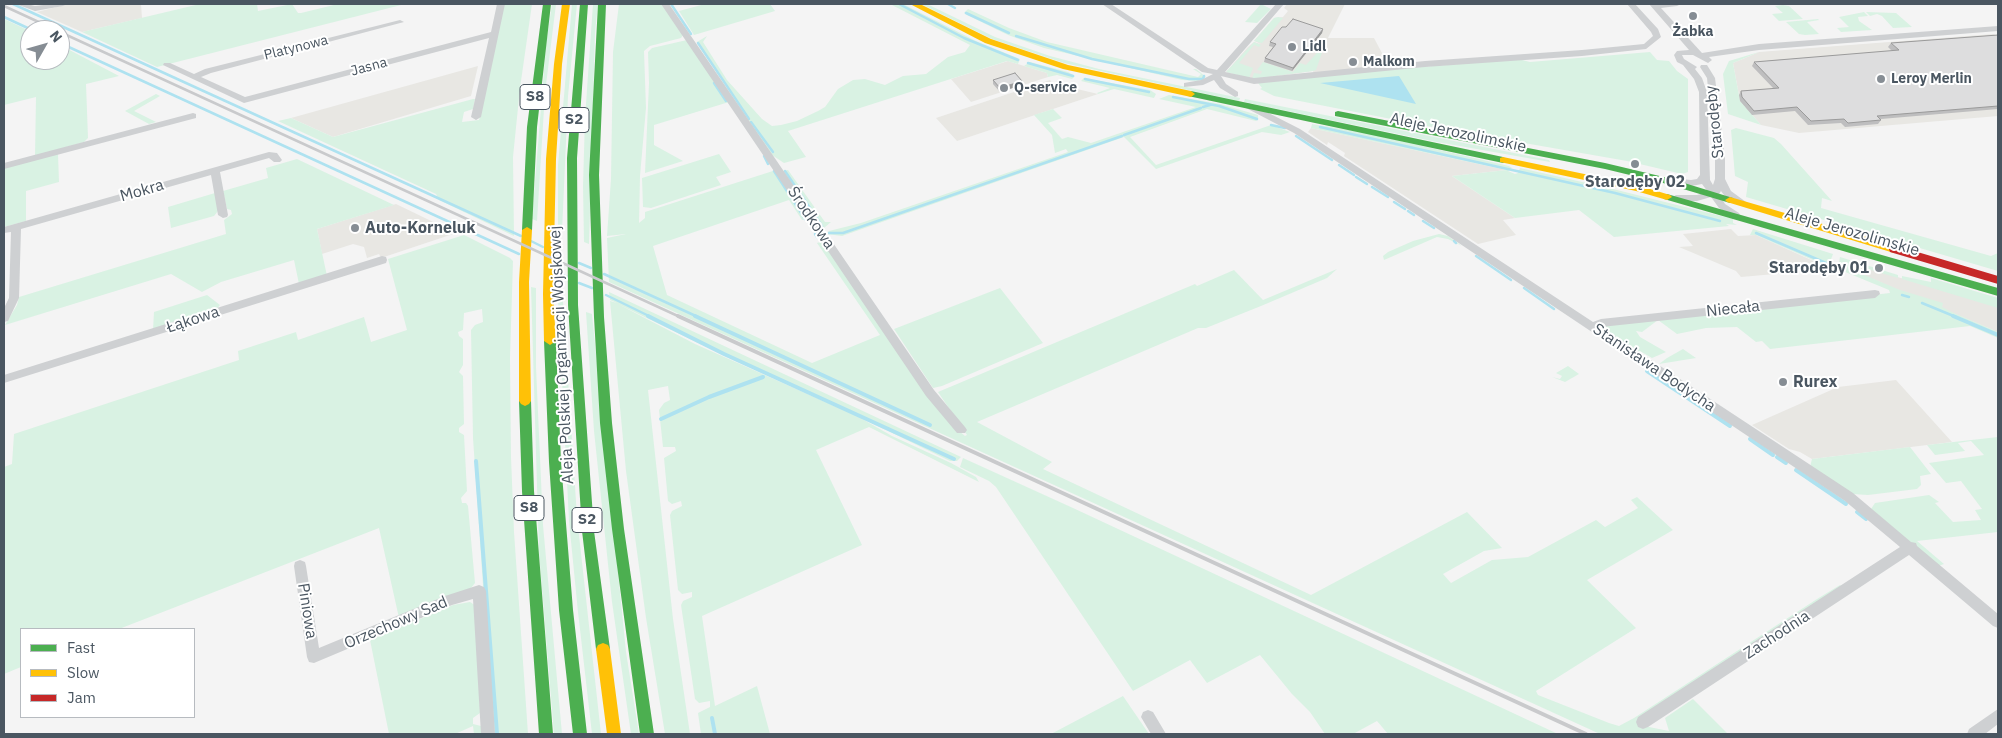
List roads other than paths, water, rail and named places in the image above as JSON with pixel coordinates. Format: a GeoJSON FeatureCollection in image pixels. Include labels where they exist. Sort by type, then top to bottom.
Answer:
{"type":"FeatureCollection","features":[{"type":"Feature","properties":{"kind":"main road","name":"S8"},"geometry":{"type":"LineString","coordinates":[[546,734],[528,491],[524,282],[526,216],[534,108],[547,4]]}},
{"type":"Feature","properties":{"kind":"main road","name":"Aleja Polskiej Organizacji Wojskowej"},"geometry":{"type":"LineString","coordinates":[[566,4],[555,100],[548,294],[555,462],[566,610],[580,734]]}},
{"type":"Feature","properties":{"kind":"main road","name":"Aleja Polskiej Organizacji Wojskowej"},"geometry":{"type":"LineString","coordinates":[[584,4],[575,104],[571,236],[573,305],[588,531],[614,734]]}},
{"type":"Feature","properties":{"kind":"main road"},"geometry":{"type":"LineString","coordinates":[[602,4],[594,175],[599,317],[617,519],[648,734]]}},
{"type":"Feature","properties":{"kind":"main road"},"geometry":{"type":"LineString","coordinates":[[598,58],[611,4]]}},
{"type":"Feature","properties":{"kind":"main road","name":"Aleje Jerozolimskie"},"geometry":{"type":"LineString","coordinates":[[914,4],[988,41],[1042,60],[1103,76],[1573,173],[1676,198],[1998,292]]}},
{"type":"Feature","properties":{"kind":"main road","name":"Aleje Jerozolimskie"},"geometry":{"type":"LineString","coordinates":[[933,4],[992,33],[1041,51],[1090,64],[1187,85],[1605,166],[1665,180],[1998,280]]}},
{"type":"Feature","properties":{"kind":"street"},"geometry":{"type":"LineString","coordinates":[[20,4],[35,9],[63,4]]}},
{"type":"Feature","properties":{"kind":"street"},"geometry":{"type":"LineString","coordinates":[[476,117],[501,4]]}},
{"type":"Feature","properties":{"kind":"street","name":"Środkowa"},"geometry":{"type":"LineString","coordinates":[[666,4],[930,393],[961,430]]}},
{"type":"Feature","properties":{"kind":"street"},"geometry":{"type":"LineString","coordinates":[[1106,4],[1200,67],[1217,75],[1254,81],[1435,63],[1582,54],[1646,46],[1657,37],[1655,31],[1631,4]]}},
{"type":"Feature","properties":{"kind":"street"},"geometry":{"type":"LineString","coordinates":[[1187,85],[1203,82],[1217,75],[1280,4]]}},
{"type":"Feature","properties":{"kind":"street"},"geometry":{"type":"LineString","coordinates":[[1654,5],[1677,4]]}},
{"type":"Feature","properties":{"kind":"street","name":"Starodęby"},"geometry":{"type":"LineString","coordinates":[[1654,5],[1703,59],[1711,78],[1720,179],[1727,193],[1741,202]]}},
{"type":"Feature","properties":{"kind":"street","name":"Platynowa"},"geometry":{"type":"LineString","coordinates":[[194,77],[208,71],[400,22]]}},
{"type":"Feature","properties":{"kind":"street"},"geometry":{"type":"LineString","coordinates":[[1687,65],[1740,49],[1998,29]]}},
{"type":"Feature","properties":{"kind":"street","name":"Jasna"},"geometry":{"type":"LineString","coordinates":[[194,77],[244,100],[494,34]]}},
{"type":"Feature","properties":{"kind":"street","name":"Starodęby"},"geometry":{"type":"LineString","coordinates":[[1679,34],[1683,51],[1678,56],[1698,78],[1703,92],[1705,176],[1712,194],[1722,206],[1735,215]]}},
{"type":"Feature","properties":{"kind":"street"},"geometry":{"type":"LineString","coordinates":[[1683,51],[1703,59]]}},
{"type":"Feature","properties":{"kind":"street"},"geometry":{"type":"LineString","coordinates":[[167,65],[194,77]]}},
{"type":"Feature","properties":{"kind":"street"},"geometry":{"type":"LineString","coordinates":[[1217,75],[1223,86],[1236,94]]}},
{"type":"Feature","properties":{"kind":"street","name":"Stanisława Bodycha"},"geometry":{"type":"LineString","coordinates":[[1247,106],[1297,131],[1849,497],[1998,622]]}},
{"type":"Feature","properties":{"kind":"street"},"geometry":{"type":"LineString","coordinates":[[4,166],[193,116]]}},
{"type":"Feature","properties":{"kind":"street"},"geometry":{"type":"LineString","coordinates":[[1297,131],[1298,122],[1308,118]]}},
{"type":"Feature","properties":{"kind":"street","name":"Mokra"},"geometry":{"type":"LineString","coordinates":[[4,230],[269,155],[274,155],[276,160]]}},
{"type":"Feature","properties":{"kind":"street"},"geometry":{"type":"LineString","coordinates":[[215,170],[223,215]]}},
{"type":"Feature","properties":{"kind":"street","name":"Starodęby"},"geometry":{"type":"LineString","coordinates":[[1665,180],[1691,183],[1700,181],[1705,176]]}},
{"type":"Feature","properties":{"kind":"street","name":"Starodęby"},"geometry":{"type":"LineString","coordinates":[[1712,194],[1716,191],[1720,179]]}},
{"type":"Feature","properties":{"kind":"street"},"geometry":{"type":"LineString","coordinates":[[1676,198],[1697,198],[1712,194]]}},
{"type":"Feature","properties":{"kind":"street"},"geometry":{"type":"LineString","coordinates":[[4,318],[14,298],[16,227]]}},
{"type":"Feature","properties":{"kind":"street","name":"Łąkowa"},"geometry":{"type":"LineString","coordinates":[[4,380],[382,260]]}},
{"type":"Feature","properties":{"kind":"street","name":"Niecała"},"geometry":{"type":"LineString","coordinates":[[1592,327],[1601,323],[1875,294]]}},
{"type":"Feature","properties":{"kind":"street","name":"Zachodnia"},"geometry":{"type":"LineString","coordinates":[[1643,722],[1911,548]]}},
{"type":"Feature","properties":{"kind":"street","name":"Piniowa"},"geometry":{"type":"LineString","coordinates":[[300,566],[314,657]]}},
{"type":"Feature","properties":{"kind":"street","name":"Orzechowy Sad"},"geometry":{"type":"LineString","coordinates":[[314,657],[450,600],[479,591],[488,734]]}},
{"type":"Feature","properties":{"kind":"street"},"geometry":{"type":"LineString","coordinates":[[1974,734],[1998,716]]}},
{"type":"Feature","properties":{"kind":"street"},"geometry":{"type":"LineString","coordinates":[[1148,717],[1159,734]]}},
{"type":"Feature","properties":{"kind":"water"},"geometry":{"type":"Polygon","coordinates":[[[1399,76],[1416,104],[1320,83],[1399,76]]]}},
{"type":"Feature","properties":{"kind":"waterway"},"geometry":{"type":"LineString","coordinates":[[13,4],[521,236]]}},
{"type":"Feature","properties":{"kind":"waterway"},"geometry":{"type":"LineString","coordinates":[[671,4],[691,34]]}},
{"type":"Feature","properties":{"kind":"waterway"},"geometry":{"type":"LineString","coordinates":[[899,4],[964,38],[1018,60]]}},
{"type":"Feature","properties":{"kind":"waterway"},"geometry":{"type":"LineString","coordinates":[[948,4],[955,8]]}},
{"type":"Feature","properties":{"kind":"waterway"},"geometry":{"type":"LineString","coordinates":[[966,13],[1009,33]]}},
{"type":"Feature","properties":{"kind":"waterway"},"geometry":{"type":"LineString","coordinates":[[4,17],[20,24]]}},
{"type":"Feature","properties":{"kind":"waterway"},"geometry":{"type":"LineString","coordinates":[[1016,36],[1092,59],[1189,79],[1203,79],[1204,76]]}},
{"type":"Feature","properties":{"kind":"waterway"},"geometry":{"type":"LineString","coordinates":[[698,43],[749,119]]}},
{"type":"Feature","properties":{"kind":"waterway"},"geometry":{"type":"LineString","coordinates":[[70,48],[519,254]]}},
{"type":"Feature","properties":{"kind":"waterway"},"geometry":{"type":"LineString","coordinates":[[1028,63],[1073,76]]}},
{"type":"Feature","properties":{"kind":"waterway"},"geometry":{"type":"LineString","coordinates":[[1085,79],[1149,92]]}},
{"type":"Feature","properties":{"kind":"waterway"},"geometry":{"type":"LineString","coordinates":[[714,83],[726,101]]}},
{"type":"Feature","properties":{"kind":"waterway"},"geometry":{"type":"LineString","coordinates":[[1173,97],[1219,106],[1257,119]]}},
{"type":"Feature","properties":{"kind":"waterway"},"geometry":{"type":"LineString","coordinates":[[1203,107],[1210,105]]}},
{"type":"Feature","properties":{"kind":"waterway"},"geometry":{"type":"LineString","coordinates":[[1124,135],[1201,108]]}},
{"type":"Feature","properties":{"kind":"waterway"},"geometry":{"type":"LineString","coordinates":[[751,122],[773,152]]}},
{"type":"Feature","properties":{"kind":"waterway"},"geometry":{"type":"LineString","coordinates":[[1271,125],[1285,128]]}},
{"type":"Feature","properties":{"kind":"waterway"},"geometry":{"type":"LineString","coordinates":[[1320,127],[1615,193],[1720,221]]}},
{"type":"Feature","properties":{"kind":"waterway"},"geometry":{"type":"LineString","coordinates":[[829,233],[843,233],[1122,136]]}},
{"type":"Feature","properties":{"kind":"waterway"},"geometry":{"type":"LineString","coordinates":[[1296,136],[1332,160]]}},
{"type":"Feature","properties":{"kind":"waterway"},"geometry":{"type":"LineString","coordinates":[[764,156],[768,164]]}},
{"type":"Feature","properties":{"kind":"waterway"},"geometry":{"type":"LineString","coordinates":[[1339,165],[1354,175]]}},
{"type":"Feature","properties":{"kind":"waterway"},"geometry":{"type":"LineString","coordinates":[[774,171],[805,219]]}},
{"type":"Feature","properties":{"kind":"waterway"},"geometry":{"type":"LineString","coordinates":[[785,171],[822,226]]}},
{"type":"Feature","properties":{"kind":"waterway"},"geometry":{"type":"LineString","coordinates":[[1356,177],[1367,184]]}},
{"type":"Feature","properties":{"kind":"waterway"},"geometry":{"type":"LineString","coordinates":[[1372,187],[1388,197]]}},
{"type":"Feature","properties":{"kind":"waterway"},"geometry":{"type":"LineString","coordinates":[[1394,202],[1405,209]]}},
{"type":"Feature","properties":{"kind":"waterway"},"geometry":{"type":"LineString","coordinates":[[1408,211],[1414,215]]}},
{"type":"Feature","properties":{"kind":"waterway"},"geometry":{"type":"LineString","coordinates":[[1423,221],[1434,228]]}},
{"type":"Feature","properties":{"kind":"waterway"},"geometry":{"type":"LineString","coordinates":[[810,225],[814,231]]}},
{"type":"Feature","properties":{"kind":"waterway"},"geometry":{"type":"LineString","coordinates":[[1756,233],[1826,263]]}},
{"type":"Feature","properties":{"kind":"waterway"},"geometry":{"type":"LineString","coordinates":[[531,241],[543,247]]}},
{"type":"Feature","properties":{"kind":"waterway"},"geometry":{"type":"LineString","coordinates":[[1476,256],[1511,280]]}},
{"type":"Feature","properties":{"kind":"waterway"},"geometry":{"type":"LineString","coordinates":[[579,263],[591,268]]}},
{"type":"Feature","properties":{"kind":"waterway"},"geometry":{"type":"LineString","coordinates":[[554,271],[567,277]]}},
{"type":"Feature","properties":{"kind":"waterway"},"geometry":{"type":"LineString","coordinates":[[604,274],[698,317]]}},
{"type":"Feature","properties":{"kind":"waterway"},"geometry":{"type":"LineString","coordinates":[[579,283],[592,288]]}},
{"type":"Feature","properties":{"kind":"waterway"},"geometry":{"type":"LineString","coordinates":[[1524,288],[1554,309]]}},
{"type":"Feature","properties":{"kind":"waterway"},"geometry":{"type":"LineString","coordinates":[[606,295],[651,317]]}},
{"type":"Feature","properties":{"kind":"waterway"},"geometry":{"type":"LineString","coordinates":[[1902,295],[1909,297]]}},
{"type":"Feature","properties":{"kind":"waterway"},"geometry":{"type":"LineString","coordinates":[[1922,303],[1956,317]]}},
{"type":"Feature","properties":{"kind":"waterway"},"geometry":{"type":"LineString","coordinates":[[648,316],[724,354],[954,459]]}},
{"type":"Feature","properties":{"kind":"waterway"},"geometry":{"type":"LineString","coordinates":[[695,316],[930,425]]}},
{"type":"Feature","properties":{"kind":"waterway"},"geometry":{"type":"LineString","coordinates":[[1953,316],[1998,335]]}},
{"type":"Feature","properties":{"kind":"waterway"},"geometry":{"type":"LineString","coordinates":[[1647,371],[1730,426]]}},
{"type":"Feature","properties":{"kind":"waterway"},"geometry":{"type":"LineString","coordinates":[[661,419],[709,397],[763,377]]}},
{"type":"Feature","properties":{"kind":"waterway"},"geometry":{"type":"LineString","coordinates":[[1750,439],[1773,455]]}},
{"type":"Feature","properties":{"kind":"waterway"},"geometry":{"type":"LineString","coordinates":[[1777,457],[1786,463]]}},
{"type":"Feature","properties":{"kind":"waterway"},"geometry":{"type":"LineString","coordinates":[[476,461],[497,734]]}},
{"type":"Feature","properties":{"kind":"waterway"},"geometry":{"type":"LineString","coordinates":[[1796,470],[1846,504]]}},
{"type":"Feature","properties":{"kind":"waterway"},"geometry":{"type":"LineString","coordinates":[[1857,512],[1866,519]]}},
{"type":"Feature","properties":{"kind":"waterway"},"geometry":{"type":"LineString","coordinates":[[712,718],[715,734]]}},
{"type":"Feature","properties":{"kind":"railway"},"geometry":{"type":"LineString","coordinates":[[4,6],[34,20]]}},
{"type":"Feature","properties":{"kind":"railway"},"geometry":{"type":"LineString","coordinates":[[70,37],[680,317]]}},
{"type":"Feature","properties":{"kind":"railway"},"geometry":{"type":"LineString","coordinates":[[678,316],[1586,734]]}},
{"type":"Feature","properties":{"kind":"place","name":"Żabka"},"geometry":{"type":"Point","coordinates":[1693,16]}},
{"type":"Feature","properties":{"kind":"place","name":"Lidl"},"geometry":{"type":"Point","coordinates":[1292,47]}},
{"type":"Feature","properties":{"kind":"place","name":"Malkom"},"geometry":{"type":"Point","coordinates":[1353,62]}},
{"type":"Feature","properties":{"kind":"place","name":"Leroy Merlin"},"geometry":{"type":"Point","coordinates":[1881,79]}},
{"type":"Feature","properties":{"kind":"place","name":"Q-service"},"geometry":{"type":"Point","coordinates":[1004,88]}},
{"type":"Feature","properties":{"kind":"place","name":"Starodęby 02"},"geometry":{"type":"Point","coordinates":[1635,164]}},
{"type":"Feature","properties":{"kind":"place","name":"Auto-Korneluk"},"geometry":{"type":"Point","coordinates":[355,228]}},
{"type":"Feature","properties":{"kind":"place","name":"Starodęby 01"},"geometry":{"type":"Point","coordinates":[1879,268]}},
{"type":"Feature","properties":{"kind":"place","name":"Rurex"},"geometry":{"type":"Point","coordinates":[1783,382]}}]}
